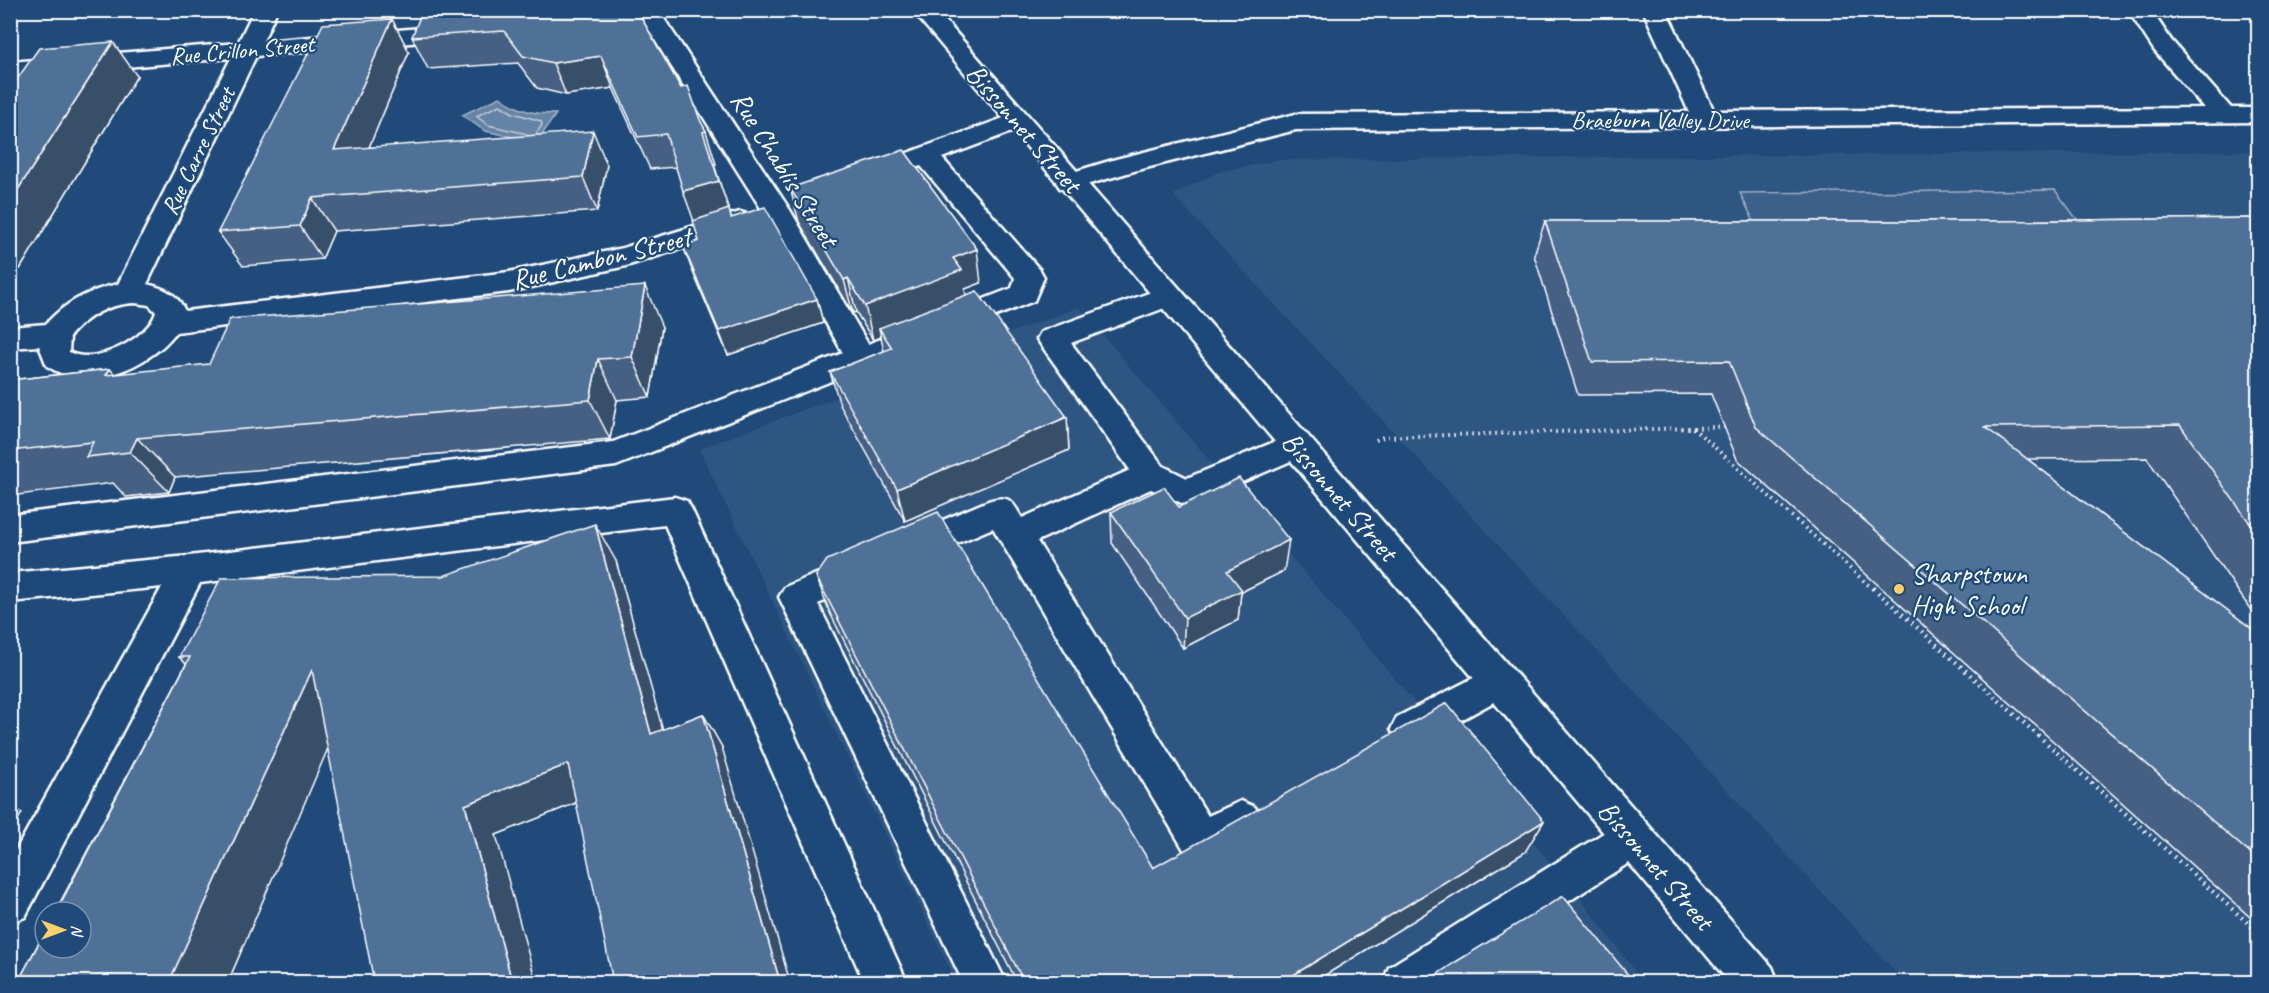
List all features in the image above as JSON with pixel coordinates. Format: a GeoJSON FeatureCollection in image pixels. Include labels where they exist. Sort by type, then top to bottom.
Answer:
{"type":"FeatureCollection","features":[{"type":"Feature","properties":{"kind":"street","name":"Rue Carre Street"},"geometry":{"type":"LineString","coordinates":[[129,292],[266,10]]}},
{"type":"Feature","properties":{"kind":"street","name":"Bissonnet Street"},"geometry":{"type":"LineString","coordinates":[[923,10],[1757,982]]}},
{"type":"Feature","properties":{"kind":"street"},"geometry":{"type":"LineString","coordinates":[[1654,10],[1705,119]]}},
{"type":"Feature","properties":{"kind":"street"},"geometry":{"type":"LineString","coordinates":[[2139,10],[2162,45],[2224,115]]}},
{"type":"Feature","properties":{"kind":"street","name":"Rue Chablis Street"},"geometry":{"type":"LineString","coordinates":[[579,21],[651,16],[787,206],[861,358]]}},
{"type":"Feature","properties":{"kind":"street","name":"Rue Crillon Street"},"geometry":{"type":"LineString","coordinates":[[11,71],[484,29]]}},
{"type":"Feature","properties":{"kind":"street","name":"Braeburn Valley Drive"},"geometry":{"type":"LineString","coordinates":[[1069,182],[1125,165],[1296,123],[2259,115]]}},
{"type":"Feature","properties":{"kind":"street"},"geometry":{"type":"LineString","coordinates":[[883,171],[1018,121]]}},
{"type":"Feature","properties":{"kind":"street"},"geometry":{"type":"LineString","coordinates":[[10,529],[616,454],[1024,294],[1030,277],[926,156]]}},
{"type":"Feature","properties":{"kind":"street","name":"Rue Cambon Street"},"geometry":{"type":"LineString","coordinates":[[168,323],[509,282],[626,257],[787,206]]}},
{"type":"Feature","properties":{"kind":"street"},"geometry":{"type":"LineString","coordinates":[[129,292],[146,292],[159,296],[166,302],[170,311],[168,323],[153,340],[130,356],[93,366],[62,363],[54,356],[51,346],[55,334],[77,312],[111,296],[129,292]]}},
{"type":"Feature","properties":{"kind":"street"},"geometry":{"type":"LineString","coordinates":[[1168,296],[1052,339],[1151,475],[1186,492],[1296,445]]}},
{"type":"Feature","properties":{"kind":"street"},"geometry":{"type":"LineString","coordinates":[[10,338],[55,334]]}},
{"type":"Feature","properties":{"kind":"street"},"geometry":{"type":"LineString","coordinates":[[1017,535],[1151,475]]}},
{"type":"Feature","properties":{"kind":"street"},"geometry":{"type":"LineString","coordinates":[[10,588],[189,570],[675,510],[886,982]]}},
{"type":"Feature","properties":{"kind":"street"},"geometry":{"type":"LineString","coordinates":[[986,982],[796,597],[1000,510],[1201,841],[1273,802]]}},
{"type":"Feature","properties":{"kind":"street"},"geometry":{"type":"LineString","coordinates":[[10,903],[189,570]]}},
{"type":"Feature","properties":{"kind":"street"},"geometry":{"type":"LineString","coordinates":[[1376,747],[1499,681]]}},
{"type":"Feature","properties":{"kind":"street"},"geometry":{"type":"LineString","coordinates":[[1404,982],[1632,838]]}},
{"type":"Feature","properties":{"kind":"path"},"geometry":{"type":"LineString","coordinates":[[1376,440],[1383,437],[1725,427]]}},
{"type":"Feature","properties":{"kind":"path"},"geometry":{"type":"LineString","coordinates":[[1692,428],[2259,932]]}},
{"type":"Feature","properties":{"kind":"shaded area","name":"Sharpstown High School"},"geometry":{"type":"Polygon","coordinates":[[[2258,151],[2258,982],[1905,982],[1173,195],[1218,172],[1278,160],[2258,151]]]}},
{"type":"Feature","properties":{"kind":"shaded area"},"geometry":{"type":"Polygon","coordinates":[[[2055,190],[2094,242],[1766,246],[1740,193],[2055,190]]]}},
{"type":"Feature","properties":{"kind":"shaded area"},"geometry":{"type":"Polygon","coordinates":[[[1079,307],[1574,890],[1643,982],[956,982],[699,449],[1079,307]]]}},
{"type":"Feature","properties":{"kind":"water"},"geometry":{"type":"Polygon","coordinates":[[[500,97],[526,111],[556,114],[537,142],[485,131],[462,115],[500,97]]]}},
{"type":"Feature","properties":{"kind":"building"},"geometry":{"type":"Polygon","coordinates":[[[637,10],[681,88],[688,86],[706,131],[703,132],[719,181],[683,191],[666,134],[638,137],[601,56],[553,63],[523,56],[504,31],[412,37],[422,11],[637,10]]]}},
{"type":"Feature","properties":{"kind":"building"},"geometry":{"type":"Polygon","coordinates":[[[392,19],[334,150],[593,131],[583,177],[312,198],[300,226],[218,232],[323,24],[392,19]]]}},
{"type":"Feature","properties":{"kind":"building"},"geometry":{"type":"Polygon","coordinates":[[[113,42],[10,202],[10,89],[39,48],[113,42]]]}},
{"type":"Feature","properties":{"kind":"building"},"geometry":{"type":"Polygon","coordinates":[[[904,150],[977,249],[953,258],[962,270],[865,306],[848,278],[844,280],[790,188],[904,150]]]}},
{"type":"Feature","properties":{"kind":"building"},"geometry":{"type":"Polygon","coordinates":[[[765,207],[817,299],[719,331],[683,246],[699,241],[693,221],[729,209],[731,218],[765,207]]]}},
{"type":"Feature","properties":{"kind":"building"},"geometry":{"type":"Polygon","coordinates":[[[2259,218],[2259,536],[2180,425],[1985,427],[2259,634],[2259,861],[1756,427],[1729,361],[1592,362],[1545,221],[1986,221],[2259,218]]]}},
{"type":"Feature","properties":{"kind":"building"},"geometry":{"type":"Polygon","coordinates":[[[645,286],[632,357],[598,359],[590,400],[137,438],[130,452],[86,457],[93,442],[10,451],[10,380],[110,369],[106,375],[209,364],[230,319],[645,286]]]}},
{"type":"Feature","properties":{"kind":"building"},"geometry":{"type":"Polygon","coordinates":[[[977,291],[1067,417],[897,489],[830,372],[892,348],[879,328],[977,291]]]}},
{"type":"Feature","properties":{"kind":"building"},"geometry":{"type":"Polygon","coordinates":[[[1239,478],[1289,540],[1227,571],[1242,590],[1185,618],[1111,512],[1164,487],[1179,507],[1239,478]]]}},
{"type":"Feature","properties":{"kind":"building"},"geometry":{"type":"Polygon","coordinates":[[[938,512],[1153,868],[1447,703],[1544,821],[1282,982],[1024,982],[816,576],[827,560],[938,512]]]}},
{"type":"Feature","properties":{"kind":"building"},"geometry":{"type":"Polygon","coordinates":[[[595,524],[651,734],[703,714],[780,982],[613,982],[568,764],[465,805],[512,982],[374,982],[312,670],[169,982],[18,982],[33,954],[33,960],[93,960],[93,900],[62,900],[190,657],[179,657],[221,578],[443,576],[595,524]]]}},
{"type":"Feature","properties":{"kind":"building"},"geometry":{"type":"Polygon","coordinates":[[[1563,896],[1634,982],[1426,982],[1454,963],[1563,896]]]}},
{"type":"Feature","properties":{"kind":"place","name":"Sharpstown High School"},"geometry":{"type":"Point","coordinates":[1899,589]}}]}
